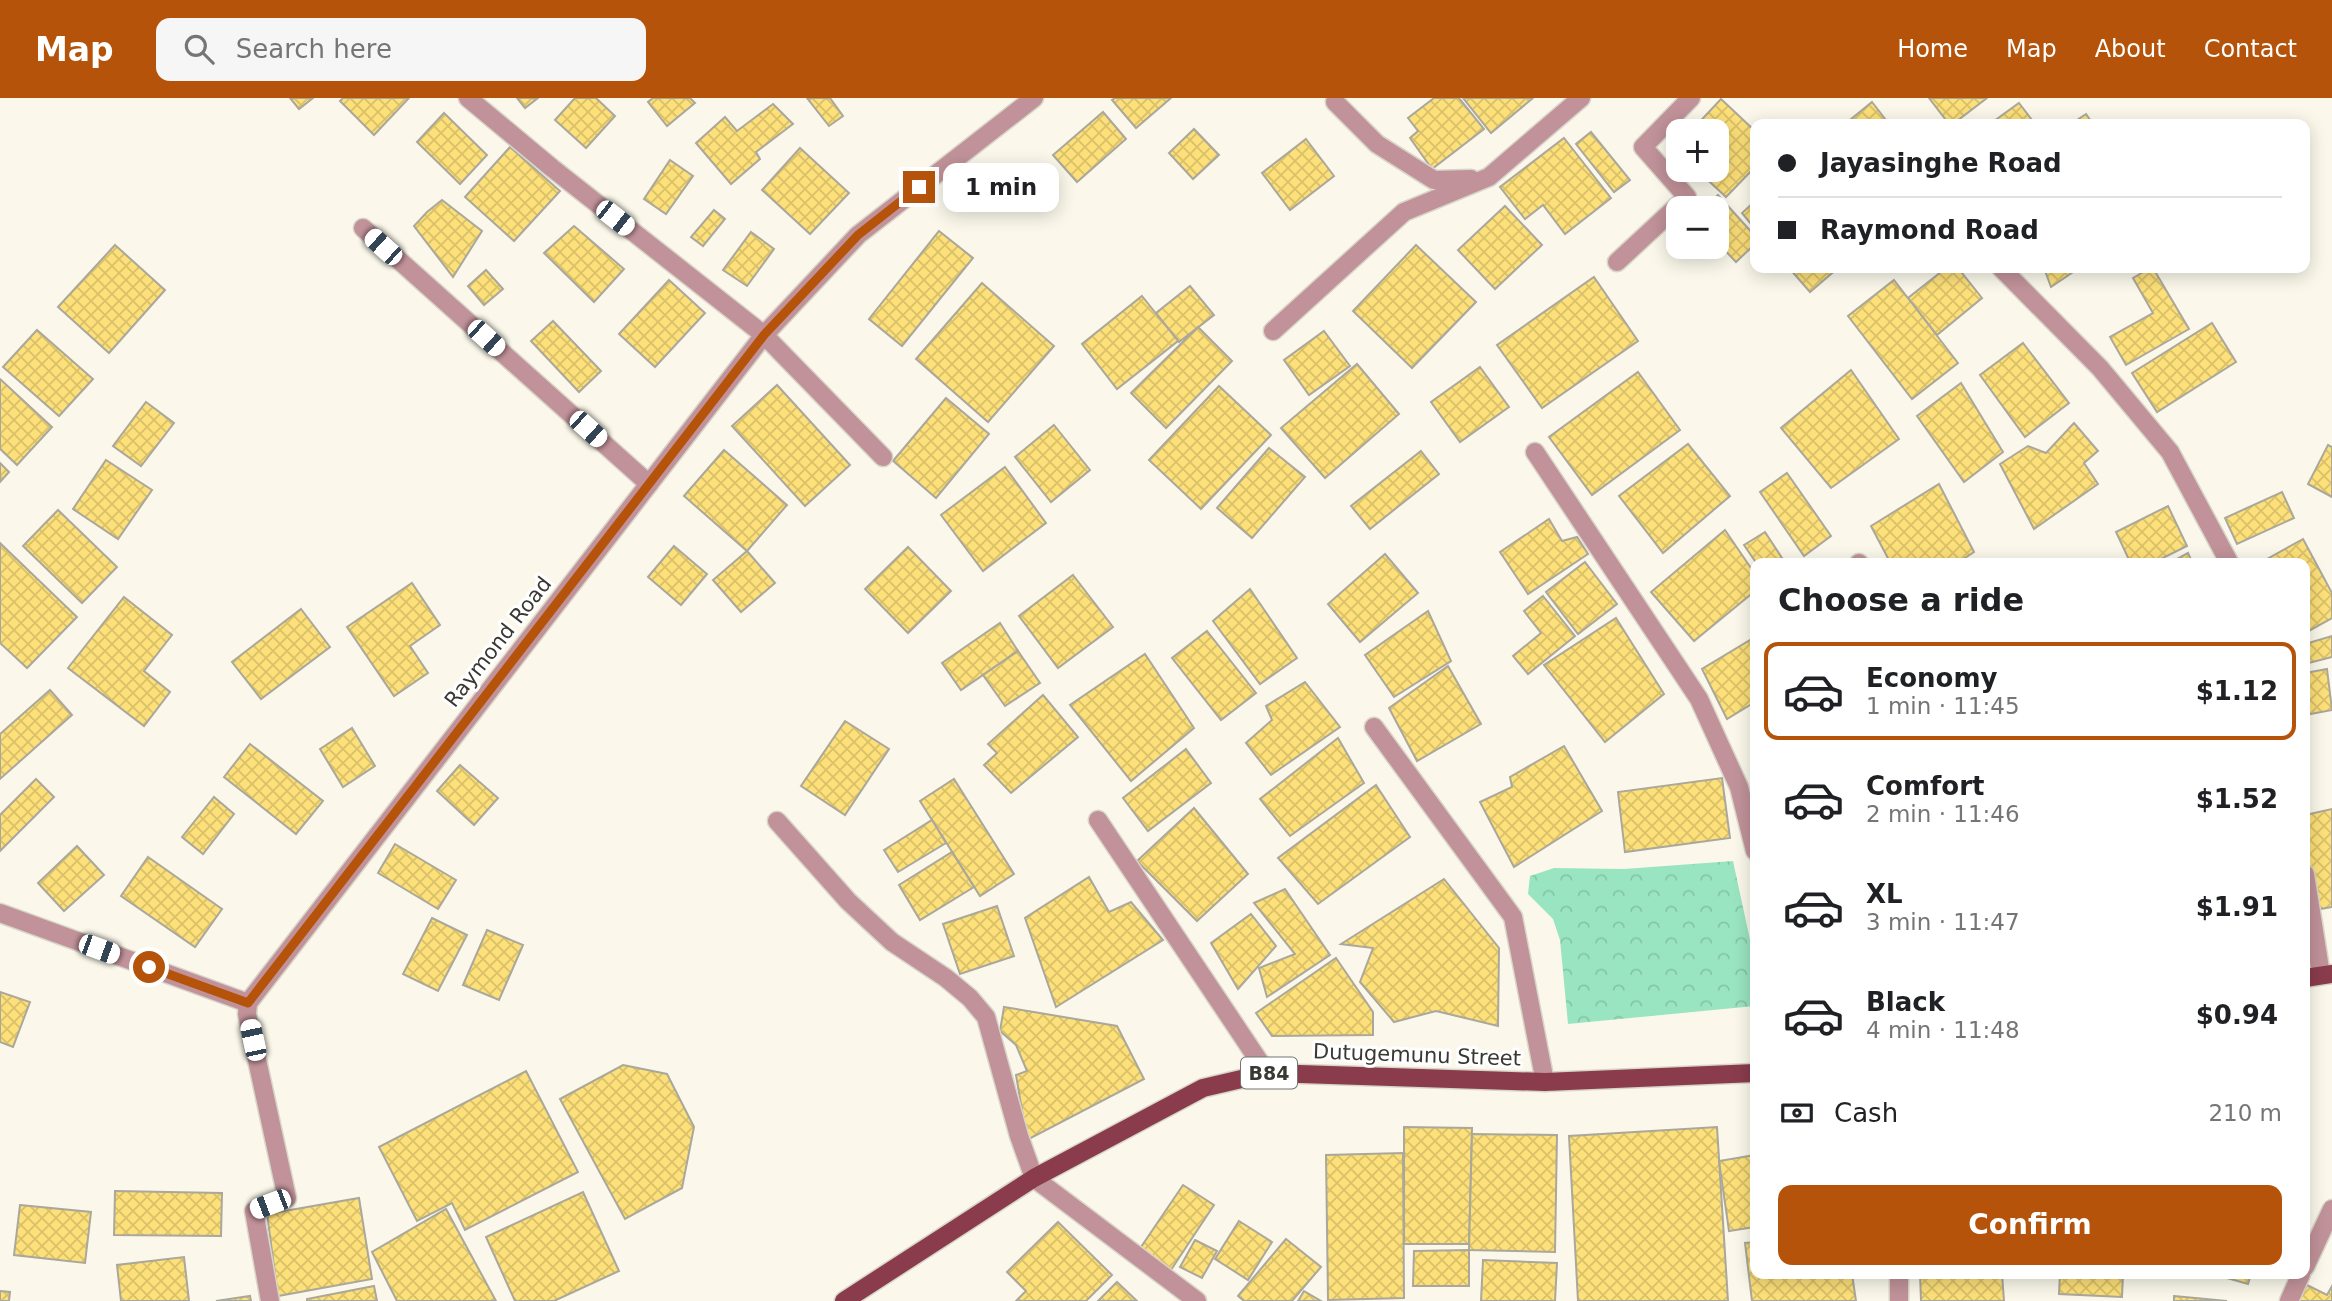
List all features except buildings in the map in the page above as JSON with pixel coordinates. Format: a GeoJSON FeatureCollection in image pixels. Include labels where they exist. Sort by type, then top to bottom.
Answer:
{"type":"FeatureCollection","features":[{"type":"Feature","properties":{"kind":"main road","name":"Dutugemunu Street"},"geometry":{"type":"LineString","coordinates":[[844,1301],[1034,1178],[1203,1088],[1267,1073],[1545,1082],[1750,1073]]}},
{"type":"Feature","properties":{"kind":"street"},"geometry":{"type":"LineString","coordinates":[[468,98],[552,168],[764,335],[883,457]]}},
{"type":"Feature","properties":{"kind":"street"},"geometry":{"type":"LineString","coordinates":[[1273,331],[1404,212],[1485,178],[1581,98]]}},
{"type":"Feature","properties":{"kind":"street"},"geometry":{"type":"LineString","coordinates":[[1617,262],[1687,197],[1643,147],[1691,98]]}},
{"type":"Feature","properties":{"kind":"street","name":"Raymond Road"},"geometry":{"type":"LineString","coordinates":[[248,1003],[764,335],[858,235],[1021,101]]}},
{"type":"Feature","properties":{"kind":"street"},"geometry":{"type":"LineString","coordinates":[[1335,102],[1377,144],[1433,180],[1485,178]]}},
{"type":"Feature","properties":{"kind":"street"},"geometry":{"type":"LineString","coordinates":[[363,228],[649,484]]}},
{"type":"Feature","properties":{"kind":"street"},"geometry":{"type":"LineString","coordinates":[[2006,273],[2100,368],[2170,452],[2227,558]]}},
{"type":"Feature","properties":{"kind":"street"},"geometry":{"type":"LineString","coordinates":[[1535,452],[1699,699],[1739,787],[1750,831]]}},
{"type":"Feature","properties":{"kind":"street"},"geometry":{"type":"LineString","coordinates":[[1374,727],[1513,917],[1545,1082]]}},
{"type":"Feature","properties":{"kind":"street"},"geometry":{"type":"LineString","coordinates":[[1098,820],[1267,1073]]}},
{"type":"Feature","properties":{"kind":"street"},"geometry":{"type":"LineString","coordinates":[[778,821],[848,901],[883,934],[946,978],[970,998],[986,1017],[1019,1136],[1034,1178],[1197,1301]]}},
{"type":"Feature","properties":{"kind":"street"},"geometry":{"type":"LineString","coordinates":[[2310,910],[2319,976]]}},
{"type":"Feature","properties":{"kind":"street"},"geometry":{"type":"LineString","coordinates":[[0,913],[248,1003],[247,1014],[287,1198],[254,1211],[270,1301]]}},
{"type":"Feature","properties":{"kind":"street"},"geometry":{"type":"LineString","coordinates":[[2310,1256],[2332,1209]]}},
{"type":"Feature","properties":{"kind":"street"},"geometry":{"type":"LineString","coordinates":[[1899,1279],[1899,1301]]}},
{"type":"Feature","properties":{"kind":"street"},"geometry":{"type":"LineString","coordinates":[[2289,1301],[2299,1279]]}},
{"type":"Feature","properties":{"kind":"green space"},"geometry":{"type":"Polygon","coordinates":[[[1733,861],[1750,940],[1750,1006],[1568,1024],[1560,940],[1553,919],[1528,894],[1530,876],[1554,868],[1624,869],[1733,861]]]}},
{"type":"Feature","properties":{"kind":"route"},"geometry":{"type":"LineString","coordinates":[[149,967],[248,1003],[764,335],[858,235],[919,187]]}}]}
